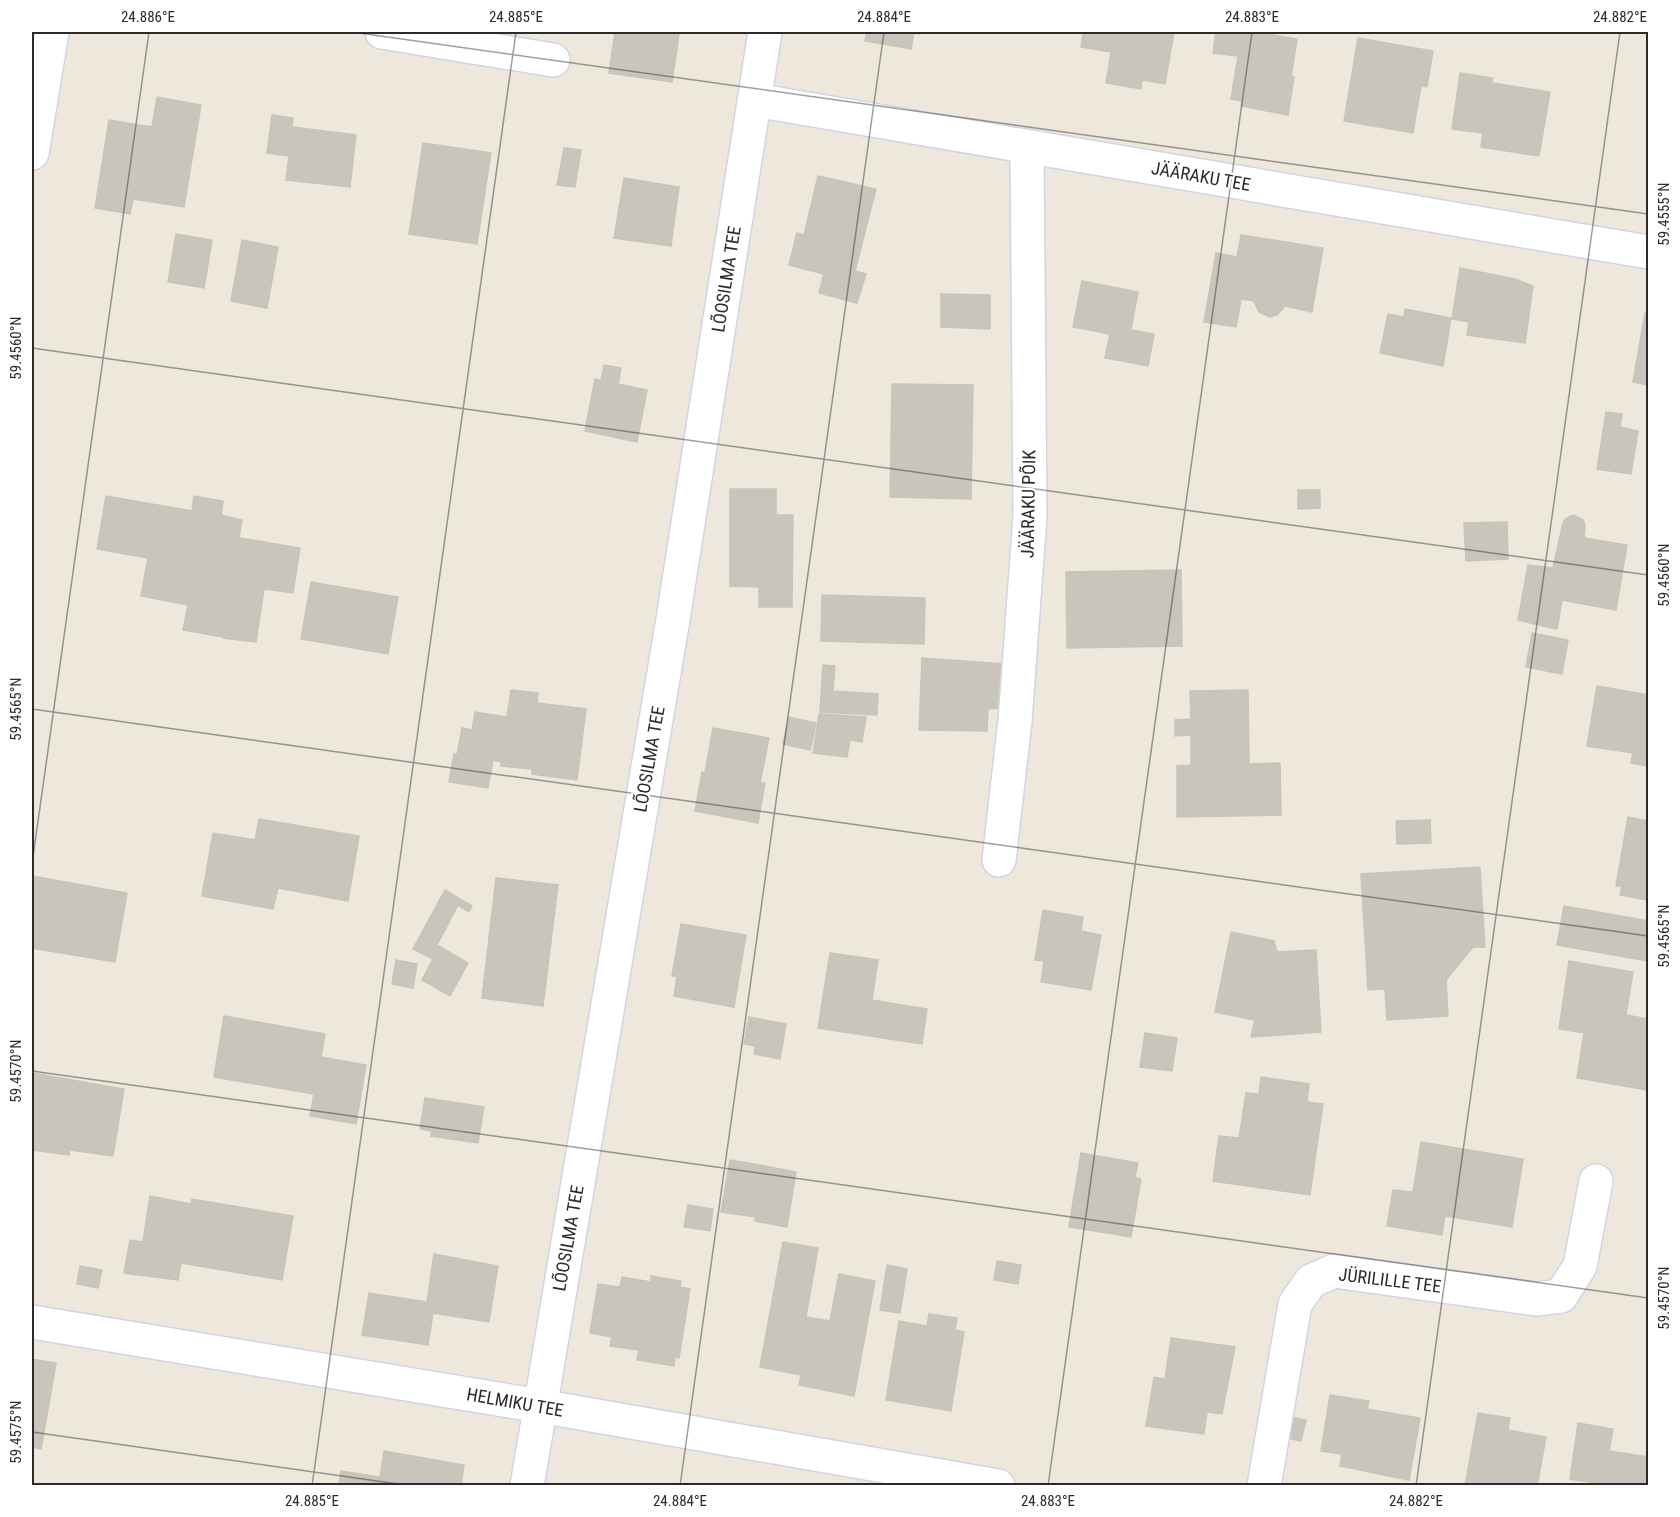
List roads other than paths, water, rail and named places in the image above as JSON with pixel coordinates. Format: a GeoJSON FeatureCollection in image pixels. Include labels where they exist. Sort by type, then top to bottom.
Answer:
{"type":"FeatureCollection","features":[{"type":"Feature","properties":{"kind":"street"},"geometry":{"type":"LineString","coordinates":[[32,153],[52,32]]}},
{"type":"Feature","properties":{"kind":"street"},"geometry":{"type":"LineString","coordinates":[[382,32],[553,60]]}},
{"type":"Feature","properties":{"kind":"street","name":"LÕOSILMA TEE"},"geometry":{"type":"LineString","coordinates":[[527,1485],[673,619],[765,32]]}},
{"type":"Feature","properties":{"kind":"street","name":"JÄÄRAKU TEE"},"geometry":{"type":"LineString","coordinates":[[754,100],[1648,252]]}},
{"type":"Feature","properties":{"kind":"street","name":"JÄÄRAKU PÕIK"},"geometry":{"type":"LineString","coordinates":[[999,860],[1015,721],[1030,516],[1027,147]]}},
{"type":"Feature","properties":{"kind":"street","name":"JÜRILILLE TEE"},"geometry":{"type":"LineString","coordinates":[[1264,1485],[1295,1304],[1311,1281],[1334,1271],[1536,1299],[1561,1296],[1580,1266],[1596,1181]]}},
{"type":"Feature","properties":{"kind":"street","name":"HELMIKU TEE"},"geometry":{"type":"LineString","coordinates":[[32,1322],[998,1485]]}}]}
